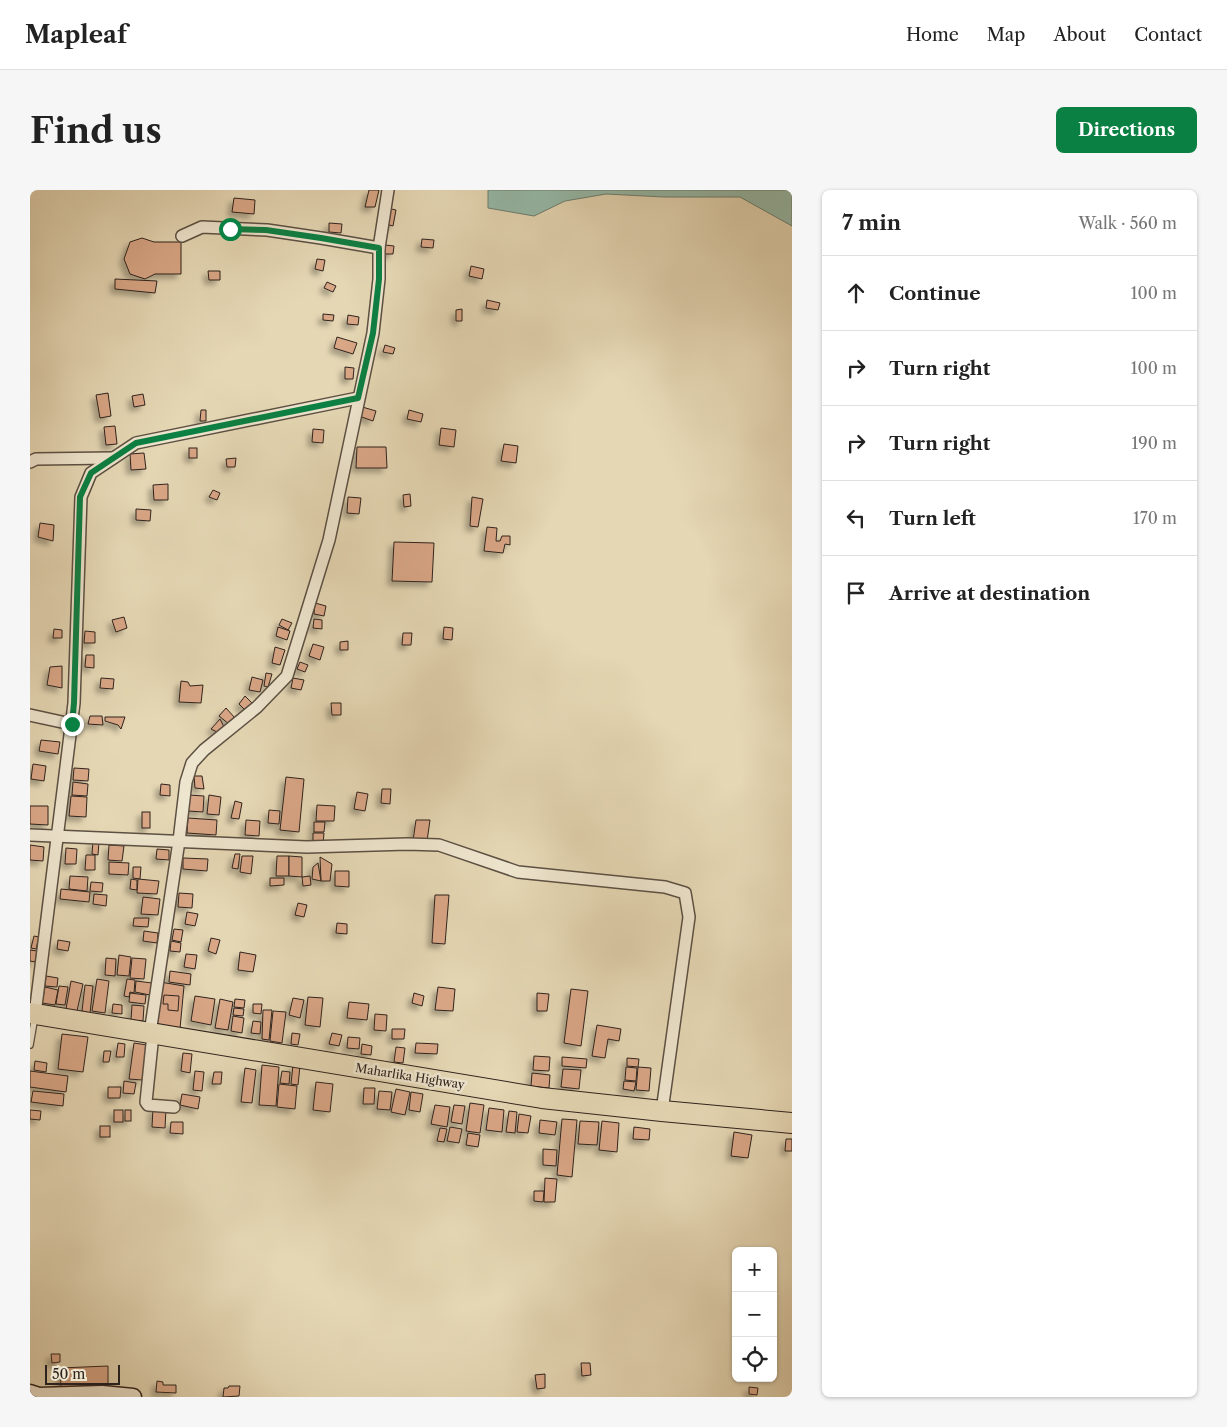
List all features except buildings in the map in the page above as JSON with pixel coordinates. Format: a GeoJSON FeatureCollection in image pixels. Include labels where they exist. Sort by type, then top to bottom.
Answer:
{"type":"FeatureCollection","features":[{"type":"Feature","properties":{"kind":"highway","name":"Maharlika Highway"},"geometry":{"type":"LineString","coordinates":[[32,1014],[542,1098],[792,1123]]}},
{"type":"Feature","properties":{"kind":"main road"},"geometry":{"type":"LineString","coordinates":[[36,1395],[102,1394],[133,1397]]}},
{"type":"Feature","properties":{"kind":"street"},"geometry":{"type":"LineString","coordinates":[[174,1108],[148,1105],[146,1102],[152,1034],[186,782],[192,763],[204,750],[257,707],[287,676],[329,540],[373,333],[379,279],[379,248],[388,190]]}},
{"type":"Feature","properties":{"kind":"street"},"geometry":{"type":"LineString","coordinates":[[182,236],[202,227],[266,230],[379,248]]}},
{"type":"Feature","properties":{"kind":"street"},"geometry":{"type":"LineString","coordinates":[[32,1014],[58,836],[74,703],[80,497],[91,473],[136,443],[358,398]]}},
{"type":"Feature","properties":{"kind":"street"},"geometry":{"type":"LineString","coordinates":[[30,462],[36,459],[114,458]]}},
{"type":"Feature","properties":{"kind":"street"},"geometry":{"type":"LineString","coordinates":[[30,715],[72,724]]}},
{"type":"Feature","properties":{"kind":"street"},"geometry":{"type":"LineString","coordinates":[[30,835],[307,847],[439,845],[518,872],[665,887],[685,893],[688,916],[662,1111]]}},
{"type":"Feature","properties":{"kind":"lane"},"geometry":{"type":"LineString","coordinates":[[30,1045],[32,1014]]}},
{"type":"Feature","properties":{"kind":"shaded area"},"geometry":{"type":"Polygon","coordinates":[[[488,190],[792,190],[792,226],[740,197],[664,197],[606,194],[565,201],[534,216],[488,208],[488,190]]]}},
{"type":"Feature","properties":{"kind":"route"},"geometry":{"type":"LineString","coordinates":[[72,724],[79,588],[80,497],[91,473],[136,443],[358,398],[373,333],[379,279],[379,248],[266,230],[230,229]]}}]}
